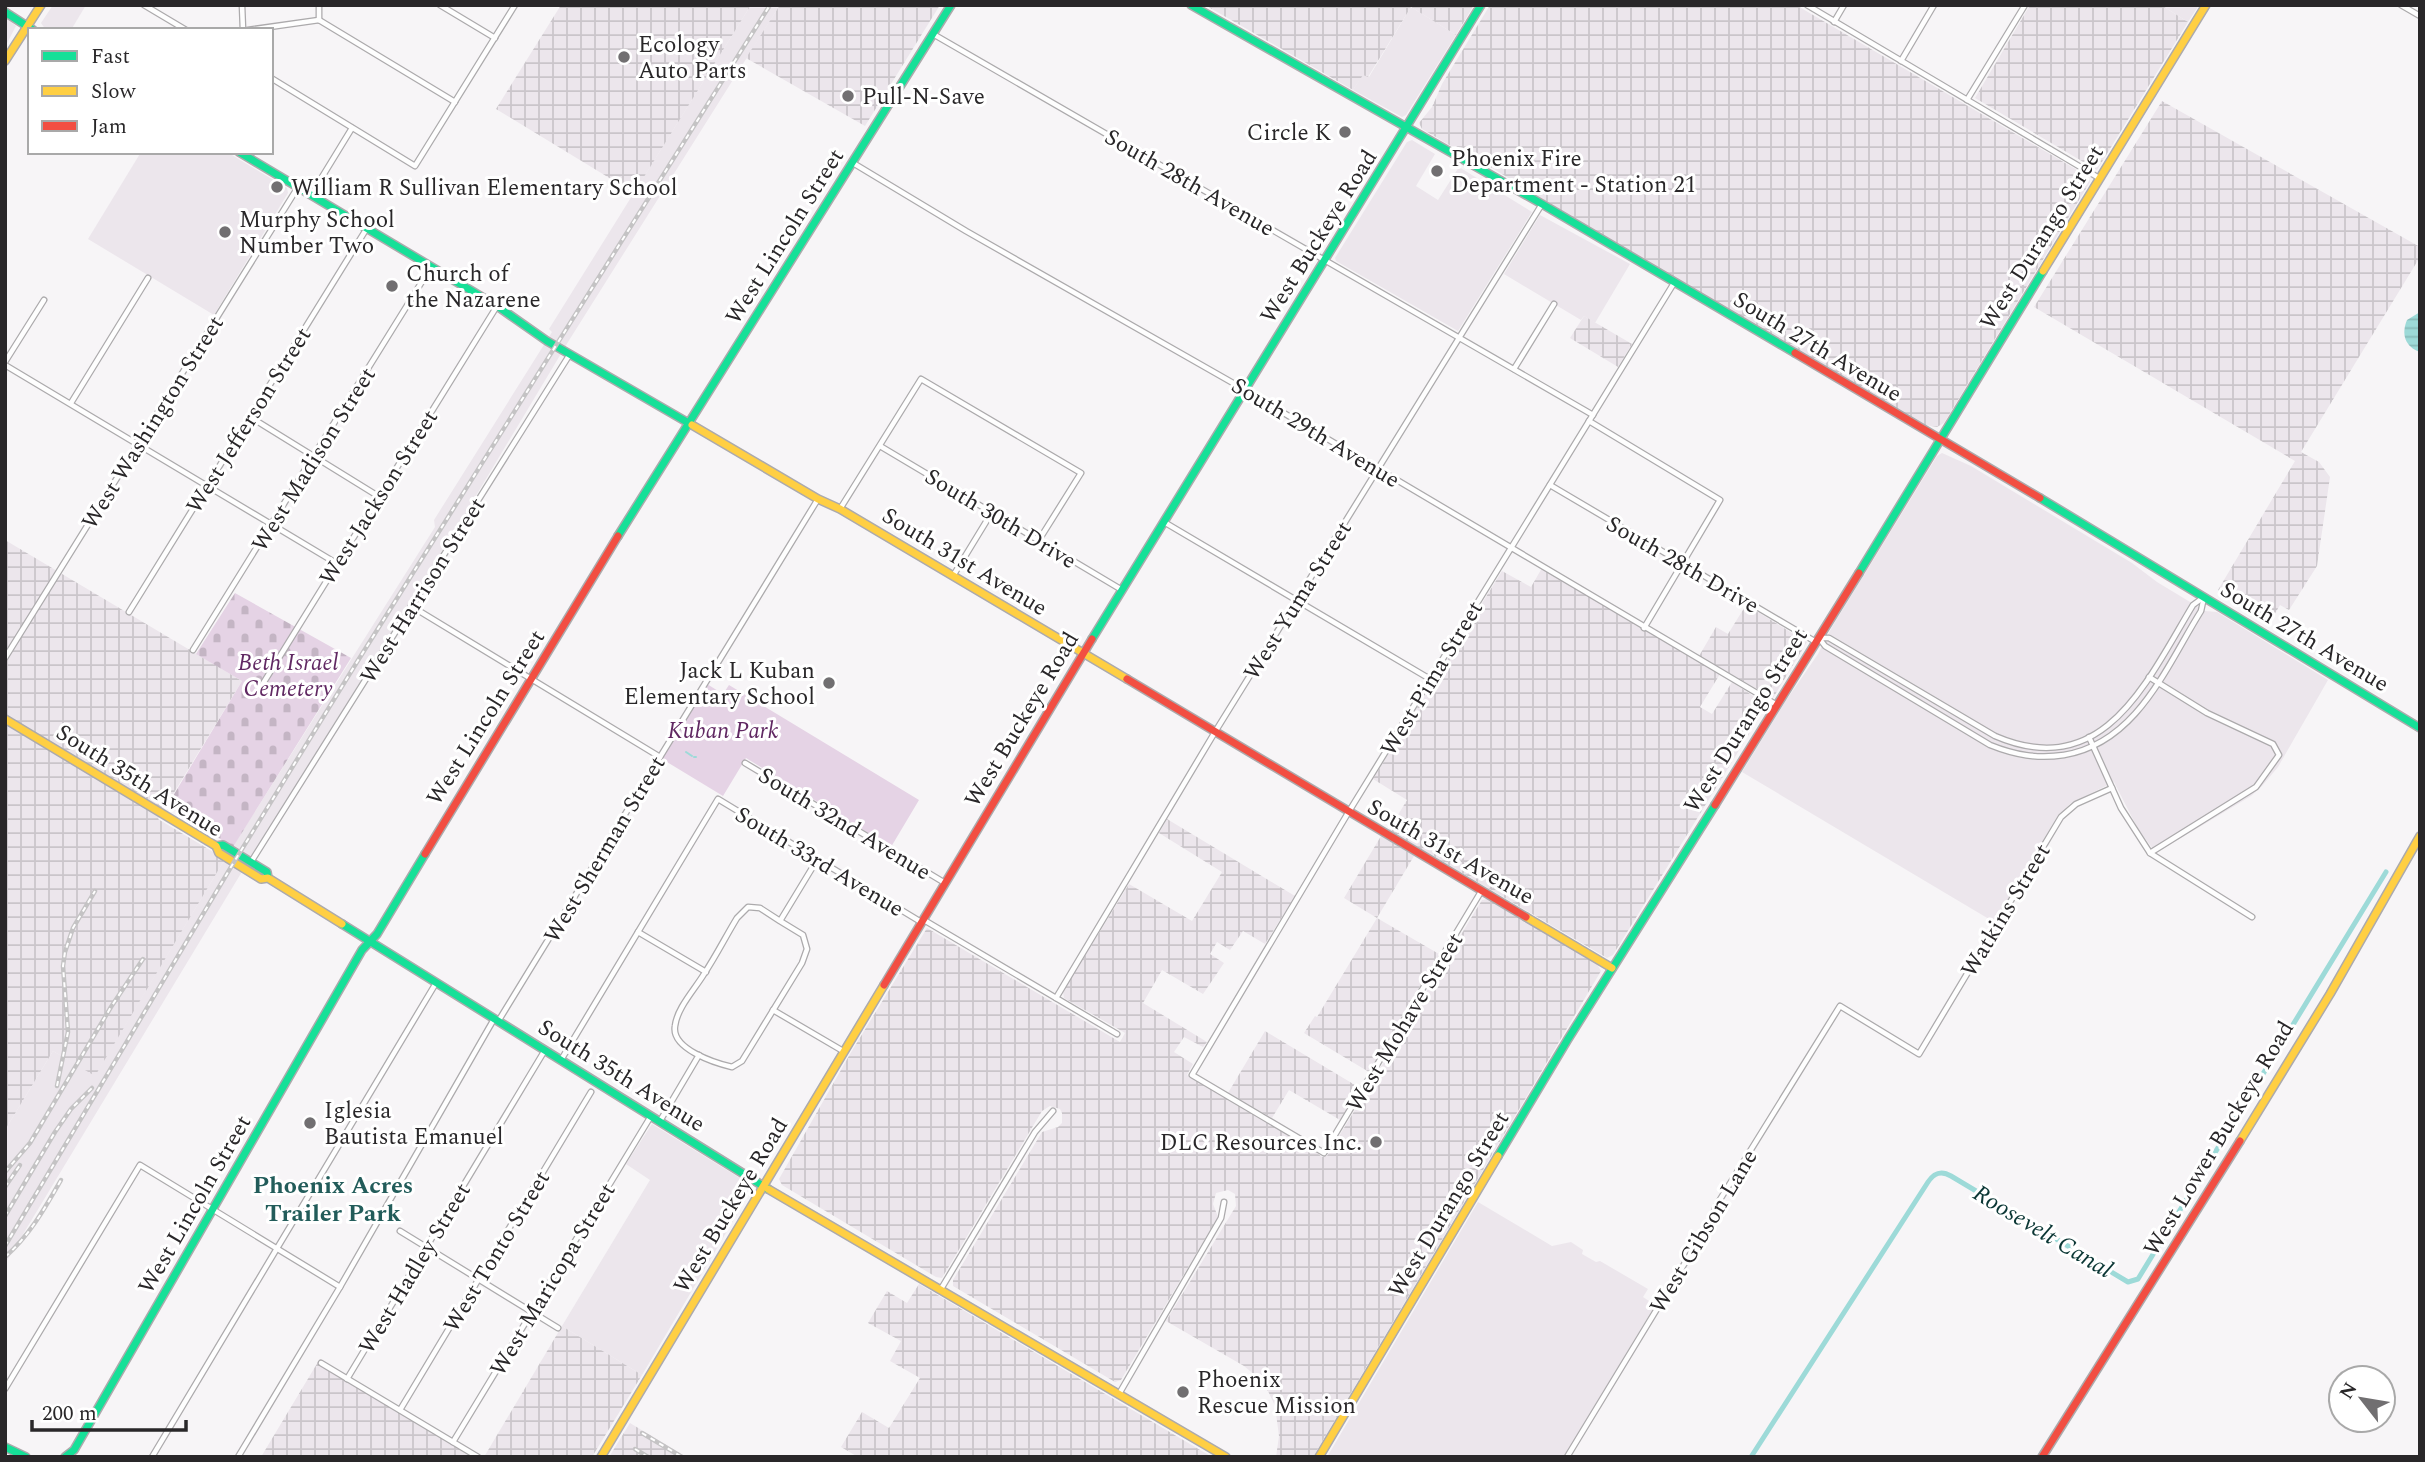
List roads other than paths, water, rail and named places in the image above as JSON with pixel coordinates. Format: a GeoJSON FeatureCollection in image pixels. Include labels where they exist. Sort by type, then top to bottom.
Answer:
{"type":"FeatureCollection","features":[{"type":"Feature","properties":{"kind":"main road"},"geometry":{"type":"LineString","coordinates":[[5,12],[30,28],[41,5]]}},
{"type":"Feature","properties":{"kind":"main road","name":"West Lincoln Street"},"geometry":{"type":"LineString","coordinates":[[65,1457],[74,1450],[362,950],[370,942],[951,5]]}},
{"type":"Feature","properties":{"kind":"main road","name":"South 27th Avenue"},"geometry":{"type":"LineString","coordinates":[[1191,5],[1542,204],[2420,728]]}},
{"type":"Feature","properties":{"kind":"main road","name":"West Buckeye Road"},"geometry":{"type":"LineString","coordinates":[[601,1457],[1083,654],[1481,5]]}},
{"type":"Feature","properties":{"kind":"main road","name":"West Durango Street"},"geometry":{"type":"LineString","coordinates":[[1319,1457],[1612,968],[1818,640],[2206,5]]}},
{"type":"Feature","properties":{"kind":"main road"},"geometry":{"type":"LineString","coordinates":[[5,61],[28,31]]}},
{"type":"Feature","properties":{"kind":"main road","name":"South 31st Avenue"},"geometry":{"type":"LineString","coordinates":[[242,154],[497,306],[547,341],[818,499],[840,509],[1612,968]]}},
{"type":"Feature","properties":{"kind":"main road","name":"South 35th Avenue"},"geometry":{"type":"LineString","coordinates":[[5,719],[216,846],[219,853],[261,879],[268,878],[437,982],[763,1186],[1226,1457]]}},
{"type":"Feature","properties":{"kind":"main road","name":"West Lower Buckeye Road"},"geometry":{"type":"LineString","coordinates":[[2042,1457],[2345,968],[2420,836]]}},
{"type":"Feature","properties":{"kind":"main road"},"geometry":{"type":"LineString","coordinates":[[216,846],[223,845],[251,862],[267,872],[268,878]]}},
{"type":"Feature","properties":{"kind":"main road"},"geometry":{"type":"LineString","coordinates":[[5,1447],[23,1456]]}},
{"type":"Feature","properties":{"kind":"street"},"geometry":{"type":"LineString","coordinates":[[144,5],[183,28]]}},
{"type":"Feature","properties":{"kind":"street"},"geometry":{"type":"LineString","coordinates":[[242,5],[246,28]]}},
{"type":"Feature","properties":{"kind":"street"},"geometry":{"type":"LineString","coordinates":[[319,5],[319,20]]}},
{"type":"Feature","properties":{"kind":"street"},"geometry":{"type":"LineString","coordinates":[[440,5],[495,38]]}},
{"type":"Feature","properties":{"kind":"street"},"geometry":{"type":"LineString","coordinates":[[273,79],[415,166],[515,5]]}},
{"type":"Feature","properties":{"kind":"street"},"geometry":{"type":"LineString","coordinates":[[1807,5],[2099,178]]}},
{"type":"Feature","properties":{"kind":"street"},"geometry":{"type":"LineString","coordinates":[[1834,22],[1844,5]]}},
{"type":"Feature","properties":{"kind":"street"},"geometry":{"type":"LineString","coordinates":[[1901,61],[1934,5]]}},
{"type":"Feature","properties":{"kind":"street"},"geometry":{"type":"LineString","coordinates":[[1968,100],[2025,5]]}},
{"type":"Feature","properties":{"kind":"street"},"geometry":{"type":"LineString","coordinates":[[2401,5],[2420,16]]}},
{"type":"Feature","properties":{"kind":"street"},"geometry":{"type":"LineString","coordinates":[[261,28],[319,20],[455,102]]}},
{"type":"Feature","properties":{"kind":"street","name":"South 28th Avenue"},"geometry":{"type":"LineString","coordinates":[[933,34],[1514,369],[1720,500],[1682,564]]}},
{"type":"Feature","properties":{"kind":"street"},"geometry":{"type":"LineString","coordinates":[[311,195],[352,128]]}},
{"type":"Feature","properties":{"kind":"street","name":"South 29th Avenue"},"geometry":{"type":"LineString","coordinates":[[853,163],[1777,705]]}},
{"type":"Feature","properties":{"kind":"street","name":"West Washington Street"},"geometry":{"type":"LineString","coordinates":[[5,658],[298,187]]}},
{"type":"Feature","properties":{"kind":"street","name":"West Yuma Street"},"geometry":{"type":"LineString","coordinates":[[1056,998],[1215,732],[1542,204]]}},
{"type":"Feature","properties":{"kind":"street","name":"West Jefferson Street"},"geometry":{"type":"LineString","coordinates":[[129,612],[367,228]]}},
{"type":"Feature","properties":{"kind":"street","name":"West Madison Street"},"geometry":{"type":"LineString","coordinates":[[193,650],[431,267]]}},
{"type":"Feature","properties":{"kind":"street"},"geometry":{"type":"LineString","coordinates":[[71,403],[148,278]]}},
{"type":"Feature","properties":{"kind":"street","name":"West Pima Street"},"geometry":{"type":"LineString","coordinates":[[1324,1153],[1192,1075],[1348,813],[1674,283]]}},
{"type":"Feature","properties":{"kind":"street"},"geometry":{"type":"LineString","coordinates":[[44,300],[5,363],[336,563]]}},
{"type":"Feature","properties":{"kind":"street"},"geometry":{"type":"LineString","coordinates":[[1514,369],[1554,304]]}},
{"type":"Feature","properties":{"kind":"street","name":"West Jackson Street"},"geometry":{"type":"LineString","coordinates":[[259,690],[497,306]]}},
{"type":"Feature","properties":{"kind":"street","name":"West Harrison Street"},"geometry":{"type":"LineString","coordinates":[[251,862],[570,353]]}},
{"type":"Feature","properties":{"kind":"street"},"geometry":{"type":"LineString","coordinates":[[840,509],[921,379],[1081,473],[1039,540]]}},
{"type":"Feature","properties":{"kind":"street"},"geometry":{"type":"LineString","coordinates":[[250,417],[378,496]]}},
{"type":"Feature","properties":{"kind":"street","name":"South 30th Drive"},"geometry":{"type":"LineString","coordinates":[[880,446],[1122,590]]}},
{"type":"Feature","properties":{"kind":"street","name":"South 28th Drive"},"geometry":{"type":"LineString","coordinates":[[1550,485],[1682,564],[1818,640]]}},
{"type":"Feature","properties":{"kind":"street","name":"West Sherman Street"},"geometry":{"type":"LineString","coordinates":[[238,1457],[496,1019],[818,499]]}},
{"type":"Feature","properties":{"kind":"street"},"geometry":{"type":"LineString","coordinates":[[953,576],[992,512]]}},
{"type":"Feature","properties":{"kind":"street"},"geometry":{"type":"LineString","coordinates":[[1164,522],[1430,679]]}},
{"type":"Feature","properties":{"kind":"street"},"geometry":{"type":"LineString","coordinates":[[1644,628],[1682,564]]}},
{"type":"Feature","properties":{"kind":"street"},"geometry":{"type":"LineString","coordinates":[[1818,640],[1829,638],[1986,732],[2012,743],[2046,747],[2090,737],[2114,722],[2149,677],[2193,605],[2204,597]]}},
{"type":"Feature","properties":{"kind":"street"},"geometry":{"type":"LineString","coordinates":[[1818,640],[2005,751],[2035,757],[2053,756],[2093,746],[2130,721],[2201,611],[2204,597]]}},
{"type":"Feature","properties":{"kind":"street"},"geometry":{"type":"LineString","coordinates":[[411,606],[660,757]]}},
{"type":"Feature","properties":{"kind":"street"},"geometry":{"type":"LineString","coordinates":[[2149,677],[2207,713],[2273,744],[2279,755],[2256,787],[2150,853]]}},
{"type":"Feature","properties":{"kind":"street"},"geometry":{"type":"LineString","coordinates":[[2090,737],[2128,821],[2150,853],[2252,917]]}},
{"type":"Feature","properties":{"kind":"street","name":"South 32nd Avenue"},"geometry":{"type":"LineString","coordinates":[[745,763],[945,883]]}},
{"type":"Feature","properties":{"kind":"street","name":"Watkins Street"},"geometry":{"type":"LineString","coordinates":[[1840,1006],[1919,1054],[2061,817],[2076,804],[2112,788]]}},
{"type":"Feature","properties":{"kind":"street","name":"South 33rd Avenue"},"geometry":{"type":"LineString","coordinates":[[638,932],[718,799],[817,860],[1117,1034]]}},
{"type":"Feature","properties":{"kind":"street"},"geometry":{"type":"LineString","coordinates":[[780,920],[817,860]]}},
{"type":"Feature","properties":{"kind":"street","name":"West Mohave Street"},"geometry":{"type":"LineString","coordinates":[[1324,1153],[1482,890]]}},
{"type":"Feature","properties":{"kind":"street"},"geometry":{"type":"LineString","coordinates":[[748,907],[760,908],[780,920],[803,934],[807,949],[802,963],[742,1061],[733,1066],[715,1063],[678,1040],[674,1027],[682,1009],[737,918],[748,907]]}},
{"type":"Feature","properties":{"kind":"street"},"geometry":{"type":"LineString","coordinates":[[561,1060],[638,932],[706,972]]}},
{"type":"Feature","properties":{"kind":"street"},"geometry":{"type":"LineString","coordinates":[[152,1457],[437,982]]}},
{"type":"Feature","properties":{"kind":"street","name":"West Gibson Lane"},"geometry":{"type":"LineString","coordinates":[[1567,1457],[1712,1220],[1716,1206],[1840,1006]]}},
{"type":"Feature","properties":{"kind":"street"},"geometry":{"type":"LineString","coordinates":[[773,1010],[844,1051]]}},
{"type":"Feature","properties":{"kind":"street","name":"West Hadley Street"},"geometry":{"type":"LineString","coordinates":[[348,1379],[545,1049]]}},
{"type":"Feature","properties":{"kind":"street"},"geometry":{"type":"LineString","coordinates":[[660,1121],[699,1055]]}},
{"type":"Feature","properties":{"kind":"street","name":"West Tonto Street"},"geometry":{"type":"LineString","coordinates":[[400,1410],[591,1092]]}},
{"type":"Feature","properties":{"kind":"street"},"geometry":{"type":"LineString","coordinates":[[942,1289],[1035,1132],[1052,1111]]}},
{"type":"Feature","properties":{"kind":"street","name":"West Maricopa Street"},"geometry":{"type":"LineString","coordinates":[[453,1442],[651,1116]]}},
{"type":"Feature","properties":{"kind":"street"},"geometry":{"type":"LineString","coordinates":[[5,1389],[140,1165],[340,1287]]}},
{"type":"Feature","properties":{"kind":"street"},"geometry":{"type":"LineString","coordinates":[[1119,1394],[1221,1218],[1224,1202]]}},
{"type":"Feature","properties":{"kind":"street"},"geometry":{"type":"LineString","coordinates":[[400,1231],[558,1328]]}},
{"type":"Feature","properties":{"kind":"street"},"geometry":{"type":"LineString","coordinates":[[321,1363],[478,1457]]}},
{"type":"Feature","properties":{"kind":"water"},"geometry":{"type":"Polygon","coordinates":[[[2420,312],[2420,352],[2408,343],[2404,330],[2407,320],[2420,312]]]}},
{"type":"Feature","properties":{"kind":"waterway"},"geometry":{"type":"LineString","coordinates":[[686,752],[692,756]]}},
{"type":"Feature","properties":{"kind":"waterway","name":"Roosevelt Canal"},"geometry":{"type":"LineString","coordinates":[[1751,1457],[1935,1175],[1944,1173],[1951,1176],[2128,1282],[2138,1279],[2386,872]]}},
{"type":"Feature","properties":{"kind":"railway"},"geometry":{"type":"LineString","coordinates":[[5,1246],[234,862],[357,662],[770,5]]}},
{"type":"Feature","properties":{"kind":"railway"},"geometry":{"type":"LineString","coordinates":[[57,1086],[68,1032],[63,966],[65,952],[73,928],[95,891]]}},
{"type":"Feature","properties":{"kind":"railway"},"geometry":{"type":"LineString","coordinates":[[5,1172],[30,1143],[111,1007],[143,959]]}},
{"type":"Feature","properties":{"kind":"railway"},"geometry":{"type":"LineString","coordinates":[[5,1216],[55,1132],[71,1109],[92,1088]]}},
{"type":"Feature","properties":{"kind":"railway"},"geometry":{"type":"LineString","coordinates":[[5,1187],[20,1165]]}},
{"type":"Feature","properties":{"kind":"railway"},"geometry":{"type":"LineString","coordinates":[[5,1257],[43,1211],[61,1180]]}},
{"type":"Feature","properties":{"kind":"railway"},"geometry":{"type":"LineString","coordinates":[[642,1433],[682,1457]]}},
{"type":"Feature","properties":{"kind":"railway"},"geometry":{"type":"LineString","coordinates":[[635,1449],[648,1457]]}},
{"type":"Feature","properties":{"kind":"place","name":"Ecology Auto Parts"},"geometry":{"type":"Point","coordinates":[624,57]}},
{"type":"Feature","properties":{"kind":"place","name":"Pull-N-Save"},"geometry":{"type":"Point","coordinates":[848,96]}},
{"type":"Feature","properties":{"kind":"place","name":"Circle K"},"geometry":{"type":"Point","coordinates":[1345,132]}},
{"type":"Feature","properties":{"kind":"place","name":"Phoenix Fire Department - Station 21"},"geometry":{"type":"Point","coordinates":[1437,171]}},
{"type":"Feature","properties":{"kind":"place","name":"William R Sullivan Elementary School"},"geometry":{"type":"Point","coordinates":[277,187]}},
{"type":"Feature","properties":{"kind":"place","name":"Murphy School Number Two"},"geometry":{"type":"Point","coordinates":[225,232]}},
{"type":"Feature","properties":{"kind":"place","name":"Church of the Nazarene"},"geometry":{"type":"Point","coordinates":[392,286]}},
{"type":"Feature","properties":{"kind":"place","name":"Jack L Kuban Elementary School"},"geometry":{"type":"Point","coordinates":[829,683]}},
{"type":"Feature","properties":{"kind":"place","name":"Iglesia Bautista Emanuel"},"geometry":{"type":"Point","coordinates":[310,1123]}},
{"type":"Feature","properties":{"kind":"place","name":"DLC Resources Inc."},"geometry":{"type":"Point","coordinates":[1376,1142]}},
{"type":"Feature","properties":{"kind":"place","name":"Phoenix Rescue Mission"},"geometry":{"type":"Point","coordinates":[1183,1392]}},
{"type":"Feature","properties":{"kind":"district","name":"Phoenix Acres Trailer Park"},"geometry":{"type":"Point","coordinates":[333,1199]}},
{"type":"Feature","properties":{"kind":"park label","name":"Beth Israel Cemetery"},"geometry":{"type":"Point","coordinates":[288,675]}},
{"type":"Feature","properties":{"kind":"park label","name":"Kuban Park"},"geometry":{"type":"Point","coordinates":[723,730]}}]}
